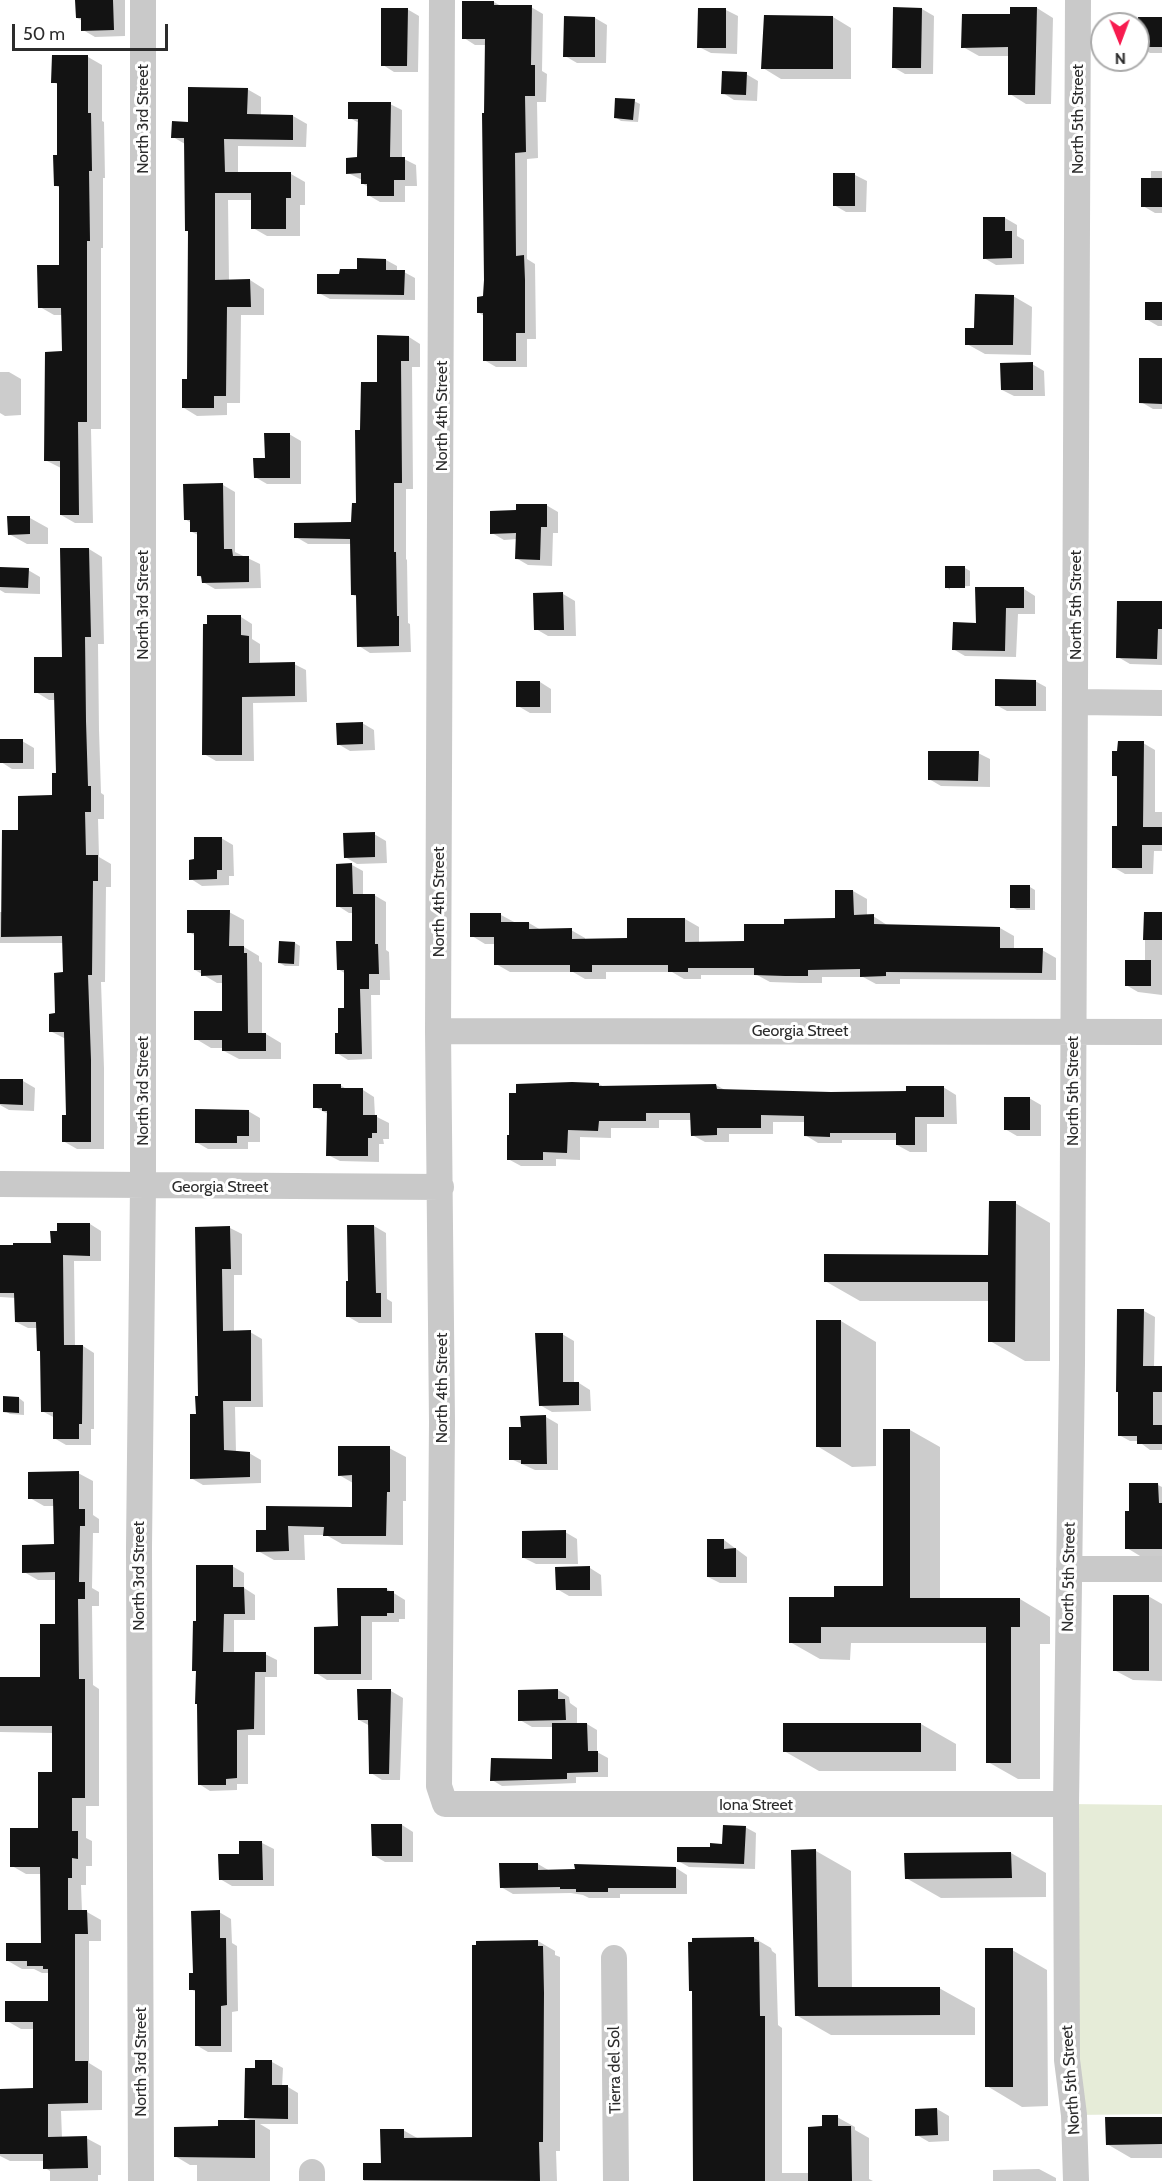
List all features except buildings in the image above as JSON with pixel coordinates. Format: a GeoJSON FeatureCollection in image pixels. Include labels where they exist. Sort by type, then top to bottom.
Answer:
{"type":"FeatureCollection","features":[{"type":"Feature","properties":{"kind":"street","name":"North 3rd Street"},"geometry":{"type":"LineString","coordinates":[[141,2181],[139,1547],[143,1186],[144,0]]}},
{"type":"Feature","properties":{"kind":"street","name":"North 4th Street"},"geometry":{"type":"LineString","coordinates":[[442,0],[438,1031],[442,1434],[439,1786],[446,1804]]}},
{"type":"Feature","properties":{"kind":"street","name":"North 5th Street"},"geometry":{"type":"LineString","coordinates":[[1076,2181],[1074,2115],[1067,2060],[1066,1804],[1074,1032],[1078,0]]}},
{"type":"Feature","properties":{"kind":"street"},"geometry":{"type":"LineString","coordinates":[[1076,702],[1162,703]]}},
{"type":"Feature","properties":{"kind":"street","name":"Georgia Street"},"geometry":{"type":"LineString","coordinates":[[438,1031],[1162,1032]]}},
{"type":"Feature","properties":{"kind":"street","name":"Georgia Street"},"geometry":{"type":"LineString","coordinates":[[0,1184],[441,1187]]}},
{"type":"Feature","properties":{"kind":"street"},"geometry":{"type":"LineString","coordinates":[[1069,1569],[1162,1569]]}},
{"type":"Feature","properties":{"kind":"street","name":"Iona Street"},"geometry":{"type":"LineString","coordinates":[[446,1804],[1066,1804]]}},
{"type":"Feature","properties":{"kind":"street","name":"Tierra del Sol"},"geometry":{"type":"LineString","coordinates":[[614,1958],[616,2181]]}},
{"type":"Feature","properties":{"kind":"green space"},"geometry":{"type":"Polygon","coordinates":[[[1066,1804],[1162,1805],[1162,2114],[1074,2115],[1066,1804]]]}}]}
